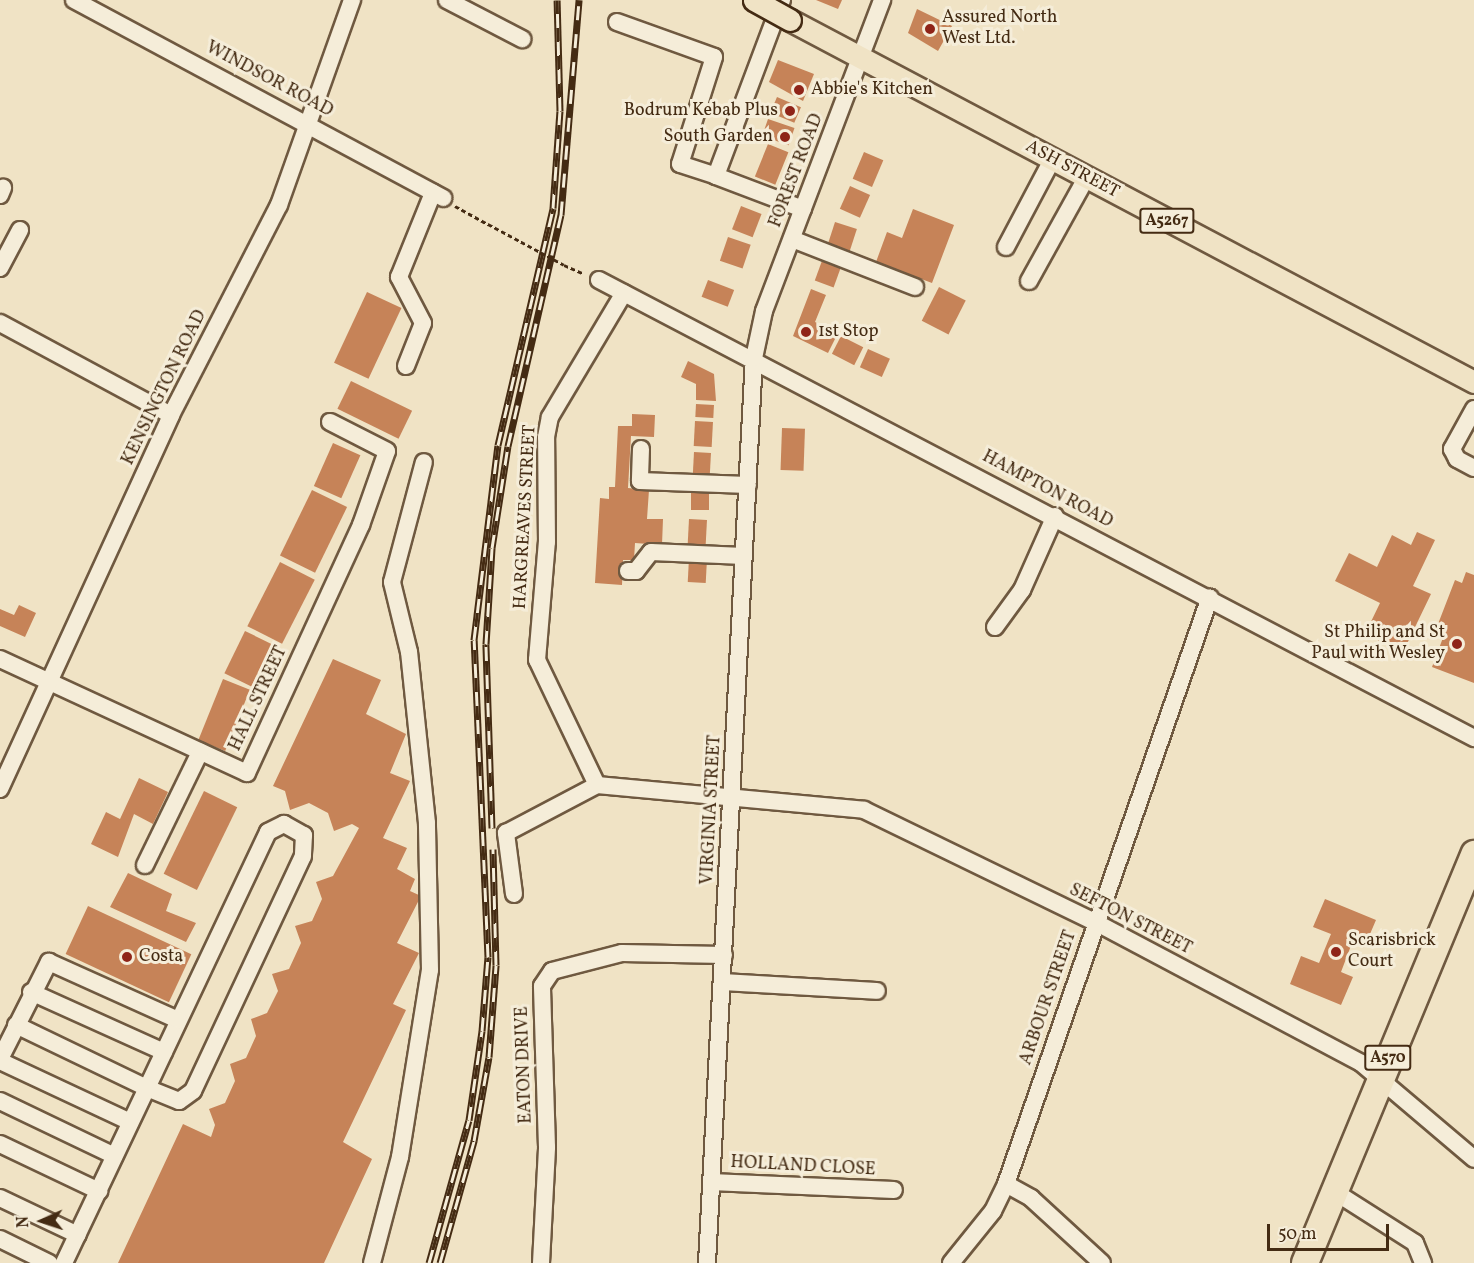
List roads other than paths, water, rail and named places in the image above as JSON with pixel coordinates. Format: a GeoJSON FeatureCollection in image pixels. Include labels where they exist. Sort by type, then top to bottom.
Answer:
{"type":"FeatureCollection","features":[{"type":"Feature","properties":{"kind":"highway","name":"A570"},"geometry":{"type":"LineString","coordinates":[[1305,1263],[1474,854]]}},
{"type":"Feature","properties":{"kind":"main road","name":"A5267"},"geometry":{"type":"LineString","coordinates":[[754,0],[860,59]]}},
{"type":"Feature","properties":{"kind":"main road","name":"ASH STREET"},"geometry":{"type":"LineString","coordinates":[[860,59],[1474,382]]}},
{"type":"Feature","properties":{"kind":"street","name":"WINDSOR ROAD"},"geometry":{"type":"LineString","coordinates":[[74,0],[308,121],[438,196],[399,277],[423,323],[406,366]]}},
{"type":"Feature","properties":{"kind":"street","name":"KENSINGTON ROAD"},"geometry":{"type":"LineString","coordinates":[[0,789],[171,415],[279,205],[352,0]]}},
{"type":"Feature","properties":{"kind":"street"},"geometry":{"type":"LineString","coordinates":[[447,0],[522,39]]}},
{"type":"Feature","properties":{"kind":"street"},"geometry":{"type":"LineString","coordinates":[[716,176],[782,0]]}},
{"type":"Feature","properties":{"kind":"street","name":"FOREST ROAD"},"geometry":{"type":"LineString","coordinates":[[754,358],[764,311],[882,0]]}},
{"type":"Feature","properties":{"kind":"street"},"geometry":{"type":"LineString","coordinates":[[617,22],[714,57],[680,164],[803,209]]}},
{"type":"Feature","properties":{"kind":"street"},"geometry":{"type":"LineString","coordinates":[[1006,247],[1052,160]]}},
{"type":"Feature","properties":{"kind":"street"},"geometry":{"type":"LineString","coordinates":[[1029,281],[1086,178]]}},
{"type":"Feature","properties":{"kind":"street"},"geometry":{"type":"LineString","coordinates":[[0,267],[20,230]]}},
{"type":"Feature","properties":{"kind":"street"},"geometry":{"type":"LineString","coordinates":[[792,239],[915,288]]}},
{"type":"Feature","properties":{"kind":"street","name":"HAMPTON ROAD"},"geometry":{"type":"LineString","coordinates":[[592,277],[754,358],[1474,738]]}},
{"type":"Feature","properties":{"kind":"street","name":"HARGREAVES STREET"},"geometry":{"type":"LineString","coordinates":[[597,785],[537,660],[547,542],[546,437],[550,417],[624,293]]}},
{"type":"Feature","properties":{"kind":"street"},"geometry":{"type":"LineString","coordinates":[[2,329],[171,415]]}},
{"type":"Feature","properties":{"kind":"street","name":"VIRGINIA STREET"},"geometry":{"type":"LineString","coordinates":[[706,1263],[754,358]]}},
{"type":"Feature","properties":{"kind":"street"},"geometry":{"type":"LineString","coordinates":[[1474,409],[1452,449],[1457,459],[1474,468]]}},
{"type":"Feature","properties":{"kind":"street","name":"HALL STREET"},"geometry":{"type":"LineString","coordinates":[[0,659],[49,684],[247,773],[361,525],[387,450],[330,423]]}},
{"type":"Feature","properties":{"kind":"street"},"geometry":{"type":"LineString","coordinates":[[641,449],[640,481],[748,485]]}},
{"type":"Feature","properties":{"kind":"street"},"geometry":{"type":"LineString","coordinates":[[372,1263],[400,1157],[430,970],[427,823],[409,652],[392,582],[424,462]]}},
{"type":"Feature","properties":{"kind":"street"},"geometry":{"type":"LineString","coordinates":[[994,627],[1022,590],[1055,516]]}},
{"type":"Feature","properties":{"kind":"street"},"geometry":{"type":"LineString","coordinates":[[628,571],[636,571],[651,552],[744,556]]}},
{"type":"Feature","properties":{"kind":"street","name":"ARBOUR STREET"},"geometry":{"type":"LineString","coordinates":[[951,1263],[993,1211],[1006,1184],[1095,922],[1210,597]]}},
{"type":"Feature","properties":{"kind":"street"},"geometry":{"type":"LineString","coordinates":[[146,865],[200,752]]}},
{"type":"Feature","properties":{"kind":"street"},"geometry":{"type":"LineString","coordinates":[[514,894],[506,833],[597,785]]}},
{"type":"Feature","properties":{"kind":"street","name":"SEFTON STREET"},"geometry":{"type":"LineString","coordinates":[[597,785],[864,810],[1095,922],[1380,1077],[1474,1159]]}},
{"type":"Feature","properties":{"kind":"street"},"geometry":{"type":"LineString","coordinates":[[15,1025],[147,1088],[179,1101],[193,1091],[303,856],[307,846],[298,830],[284,824],[268,832],[178,1020],[164,1052],[147,1088],[130,1122],[99,1191],[64,1263]]}},
{"type":"Feature","properties":{"kind":"street","name":"EATON DRIVE"},"geometry":{"type":"LineString","coordinates":[[541,1263],[547,1147],[542,986],[552,971],[622,953],[724,955]]}},
{"type":"Feature","properties":{"kind":"street"},"geometry":{"type":"LineString","coordinates":[[130,1122],[0,1060],[42,967],[55,962],[178,1020]]}},
{"type":"Feature","properties":{"kind":"street"},"geometry":{"type":"LineString","coordinates":[[722,982],[877,991]]}},
{"type":"Feature","properties":{"kind":"street"},"geometry":{"type":"LineString","coordinates":[[31,992],[164,1052]]}},
{"type":"Feature","properties":{"kind":"street"},"geometry":{"type":"LineString","coordinates":[[0,1101],[115,1156]]}},
{"type":"Feature","properties":{"kind":"street"},"geometry":{"type":"LineString","coordinates":[[0,1144],[99,1191]]}},
{"type":"Feature","properties":{"kind":"street","name":"HOLLAND CLOSE"},"geometry":{"type":"LineString","coordinates":[[711,1182],[894,1190]]}},
{"type":"Feature","properties":{"kind":"street"},"geometry":{"type":"LineString","coordinates":[[1006,1184],[1031,1198],[1102,1263]]}},
{"type":"Feature","properties":{"kind":"street"},"geometry":{"type":"LineString","coordinates":[[1335,1192],[1415,1243],[1423,1263]]}},
{"type":"Feature","properties":{"kind":"street"},"geometry":{"type":"LineString","coordinates":[[0,1198],[78,1235]]}},
{"type":"Feature","properties":{"kind":"street"},"geometry":{"type":"LineString","coordinates":[[0,1239],[49,1263]]}},
{"type":"Feature","properties":{"kind":"railway"},"geometry":{"type":"LineString","coordinates":[[429,1263],[469,1120],[482,1031],[488,957],[474,640],[498,445],[553,208],[560,111],[557,0]]}},
{"type":"Feature","properties":{"kind":"railway"},"geometry":{"type":"LineString","coordinates":[[492,828],[486,644],[492,548],[508,446],[561,215],[579,0]]}},
{"type":"Feature","properties":{"kind":"railway"},"geometry":{"type":"LineString","coordinates":[[440,1263],[474,1141],[489,1057],[496,965],[493,849]]}},
{"type":"Feature","properties":{"kind":"place","name":"Assured North West Ltd."},"geometry":{"type":"Point","coordinates":[930,29]}},
{"type":"Feature","properties":{"kind":"place","name":"Abbie's Kitchen"},"geometry":{"type":"Point","coordinates":[799,90]}},
{"type":"Feature","properties":{"kind":"place","name":"Bodrum Kebab Plus"},"geometry":{"type":"Point","coordinates":[790,111]}},
{"type":"Feature","properties":{"kind":"place","name":"South Garden"},"geometry":{"type":"Point","coordinates":[785,137]}},
{"type":"Feature","properties":{"kind":"place","name":"1st Stop"},"geometry":{"type":"Point","coordinates":[806,332]}},
{"type":"Feature","properties":{"kind":"place","name":"St Philip and St Paul with Wesley"},"geometry":{"type":"Point","coordinates":[1457,644]}},
{"type":"Feature","properties":{"kind":"place","name":"Scarisbrick Court"},"geometry":{"type":"Point","coordinates":[1336,952]}},
{"type":"Feature","properties":{"kind":"place","name":"Costa"},"geometry":{"type":"Point","coordinates":[127,957]}}]}
